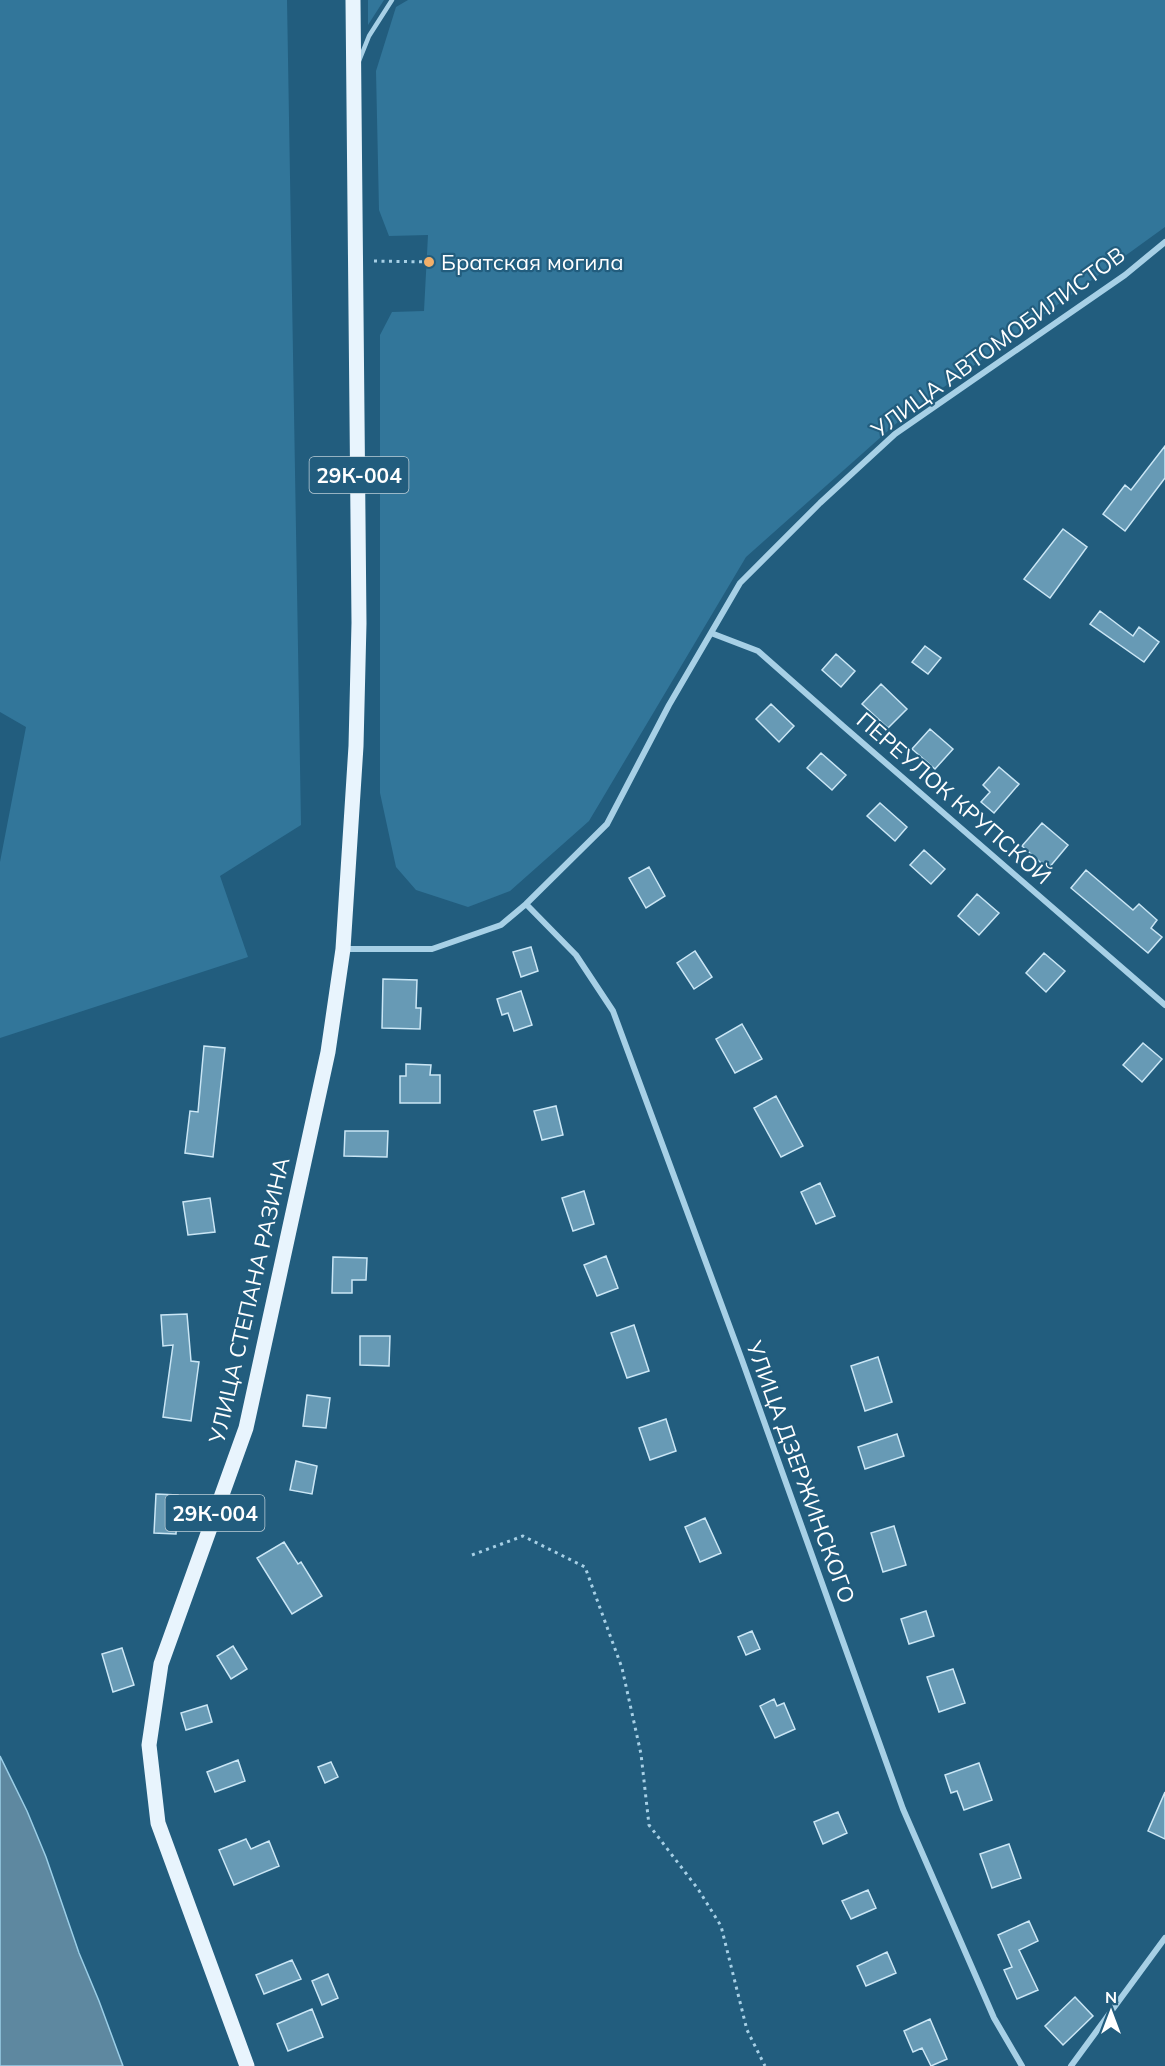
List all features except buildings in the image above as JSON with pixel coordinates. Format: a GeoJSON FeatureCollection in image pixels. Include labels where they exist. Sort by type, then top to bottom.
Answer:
{"type":"FeatureCollection","features":[{"type":"Feature","properties":{"kind":"main road","name":"29К-004"},"geometry":{"type":"LineString","coordinates":[[343,949],[356,746],[359,623],[353,0]]}},
{"type":"Feature","properties":{"kind":"main road","name":"УЛИЦА СТЕПАНА РАЗИНА"},"geometry":{"type":"LineString","coordinates":[[247,2066],[158,1823],[149,1745],[161,1664],[246,1428],[328,1052],[343,949]]}},
{"type":"Feature","properties":{"kind":"street","name":"УЛИЦА АВТОМОБИЛИСТОВ"},"geometry":{"type":"LineString","coordinates":[[343,949],[432,949],[501,925],[526,904],[607,824],[669,705],[740,583],[820,503],[895,434],[1125,275],[1165,242]]}},
{"type":"Feature","properties":{"kind":"street","name":"ПЕРЕУЛОК КРУПСКОЙ"},"geometry":{"type":"LineString","coordinates":[[711,633],[759,651],[1165,1005]]}},
{"type":"Feature","properties":{"kind":"street","name":"УЛИЦА ДЗЕРЖИНСКОГО"},"geometry":{"type":"LineString","coordinates":[[526,904],[576,954],[613,1011],[903,1809],[994,2018],[1022,2066]]}},
{"type":"Feature","properties":{"kind":"street"},"geometry":{"type":"LineString","coordinates":[[1071,2066],[1077,2062],[1165,1938]]}},
{"type":"Feature","properties":{"kind":"lane"},"geometry":{"type":"LineString","coordinates":[[354,72],[369,36],[392,0]]}},
{"type":"Feature","properties":{"kind":"path"},"geometry":{"type":"LineString","coordinates":[[374,261],[429,262]]}},
{"type":"Feature","properties":{"kind":"path"},"geometry":{"type":"LineString","coordinates":[[472,1555],[523,1536],[585,1567],[622,1668],[640,1754],[649,1825],[698,1889],[721,1926],[747,2030],[765,2066]]}},
{"type":"Feature","properties":{"kind":"shaded area"},"geometry":{"type":"Polygon","coordinates":[[[0,0],[287,0],[301,825],[220,876],[248,957],[0,1038],[0,862],[26,727],[0,712],[0,0]]]}},
{"type":"Feature","properties":{"kind":"shaded area"},"geometry":{"type":"Polygon","coordinates":[[[368,0],[384,0],[368,25],[368,0]]]}},
{"type":"Feature","properties":{"kind":"shaded area"},"geometry":{"type":"Polygon","coordinates":[[[408,0],[1165,0],[1165,227],[908,413],[746,557],[589,821],[510,891],[468,907],[416,890],[396,867],[380,793],[380,335],[392,312],[424,311],[428,235],[389,236],[379,210],[376,71],[396,7],[408,0]]]}},
{"type":"Feature","properties":{"kind":"shaded area"},"geometry":{"type":"Polygon","coordinates":[[[0,1756],[46,1857],[79,1953],[123,2066],[0,2066],[0,1756]]]}},
{"type":"Feature","properties":{"kind":"place","name":"Братская могила"},"geometry":{"type":"Point","coordinates":[429,262]}}]}
